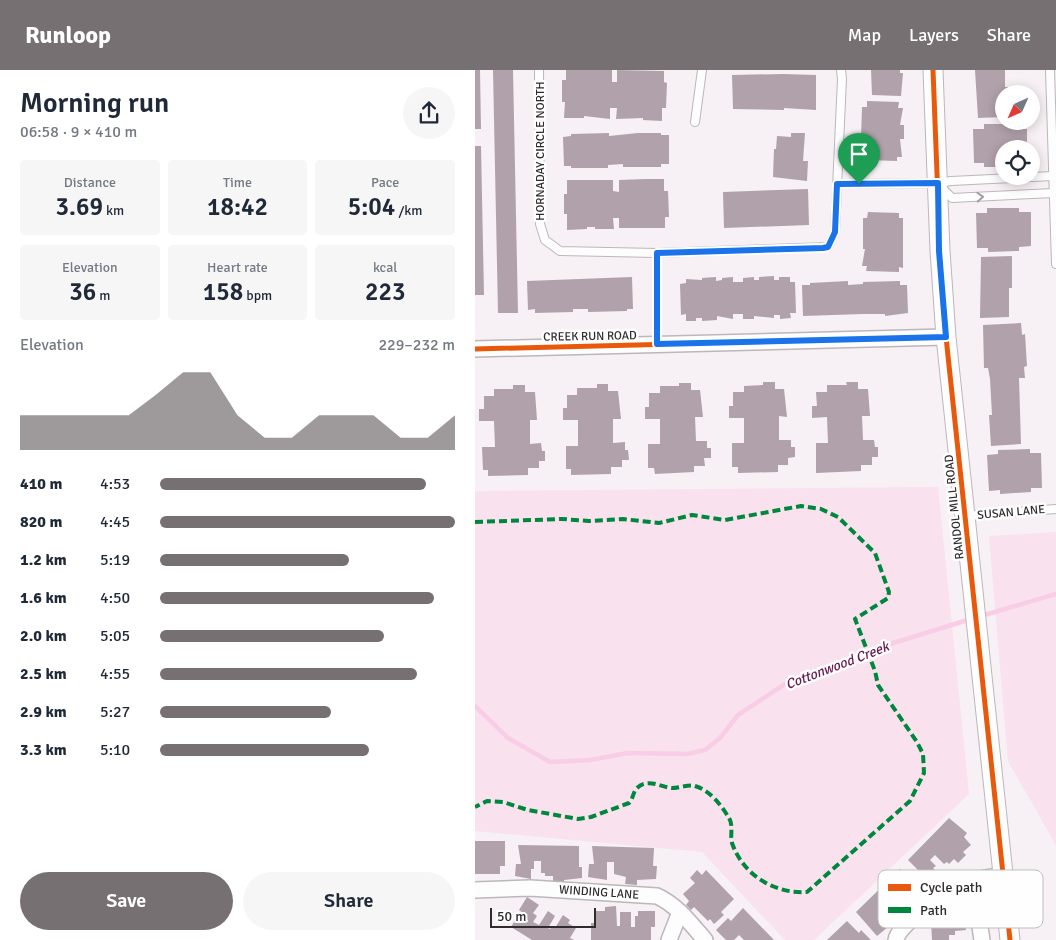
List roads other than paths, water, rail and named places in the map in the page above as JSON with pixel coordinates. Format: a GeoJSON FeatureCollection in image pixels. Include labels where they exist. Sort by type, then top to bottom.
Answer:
{"type":"FeatureCollection","features":[{"type":"Feature","properties":{"kind":"street","name":"RANDOL MILL ROAD"},"geometry":{"type":"LineString","coordinates":[[933,70],[939,251],[946,337],[1004,870]]}},
{"type":"Feature","properties":{"kind":"street","name":"CREEK RUN ROAD"},"geometry":{"type":"LineString","coordinates":[[475,349],[946,337]]}},
{"type":"Feature","properties":{"kind":"street","name":"WINDING LANE"},"geometry":{"type":"LineString","coordinates":[[475,890],[530,888],[657,896],[666,900],[705,940]]}},
{"type":"Feature","properties":{"kind":"street"},"geometry":{"type":"LineString","coordinates":[[669,940],[679,912]]}},
{"type":"Feature","properties":{"kind":"street"},"geometry":{"type":"LineString","coordinates":[[896,940],[898,932],[903,928]]}},
{"type":"Feature","properties":{"kind":"lane","name":"HORNADAY CIRCLE NORTH"},"geometry":{"type":"LineString","coordinates":[[539,70],[539,224],[545,240],[560,251],[657,253],[828,247],[835,232],[837,184]]}},
{"type":"Feature","properties":{"kind":"lane"},"geometry":{"type":"LineString","coordinates":[[695,122],[702,70]]}},
{"type":"Feature","properties":{"kind":"lane"},"geometry":{"type":"LineString","coordinates":[[841,70],[837,184],[938,183],[951,180],[1053,176]]}},
{"type":"Feature","properties":{"kind":"lane"},"geometry":{"type":"LineString","coordinates":[[1050,70],[1056,264]]}},
{"type":"Feature","properties":{"kind":"lane"},"geometry":{"type":"LineString","coordinates":[[938,183],[952,198],[1054,193]]}},
{"type":"Feature","properties":{"kind":"lane"},"geometry":{"type":"LineString","coordinates":[[657,253],[657,344]]}},
{"type":"Feature","properties":{"kind":"lane","name":"SUSAN LANE"},"geometry":{"type":"LineString","coordinates":[[965,516],[1056,509]]}},
{"type":"Feature","properties":{"kind":"waterway","name":"Cottonwood Creek"},"geometry":{"type":"LineString","coordinates":[[981,616],[1056,594]]}},
{"type":"Feature","properties":{"kind":"waterway","name":"Cottonwood Creek"},"geometry":{"type":"LineString","coordinates":[[475,706],[508,738],[550,762],[590,760],[628,753],[687,754],[705,750],[720,738],[738,715],[785,684],[877,648],[971,619]]}}]}
